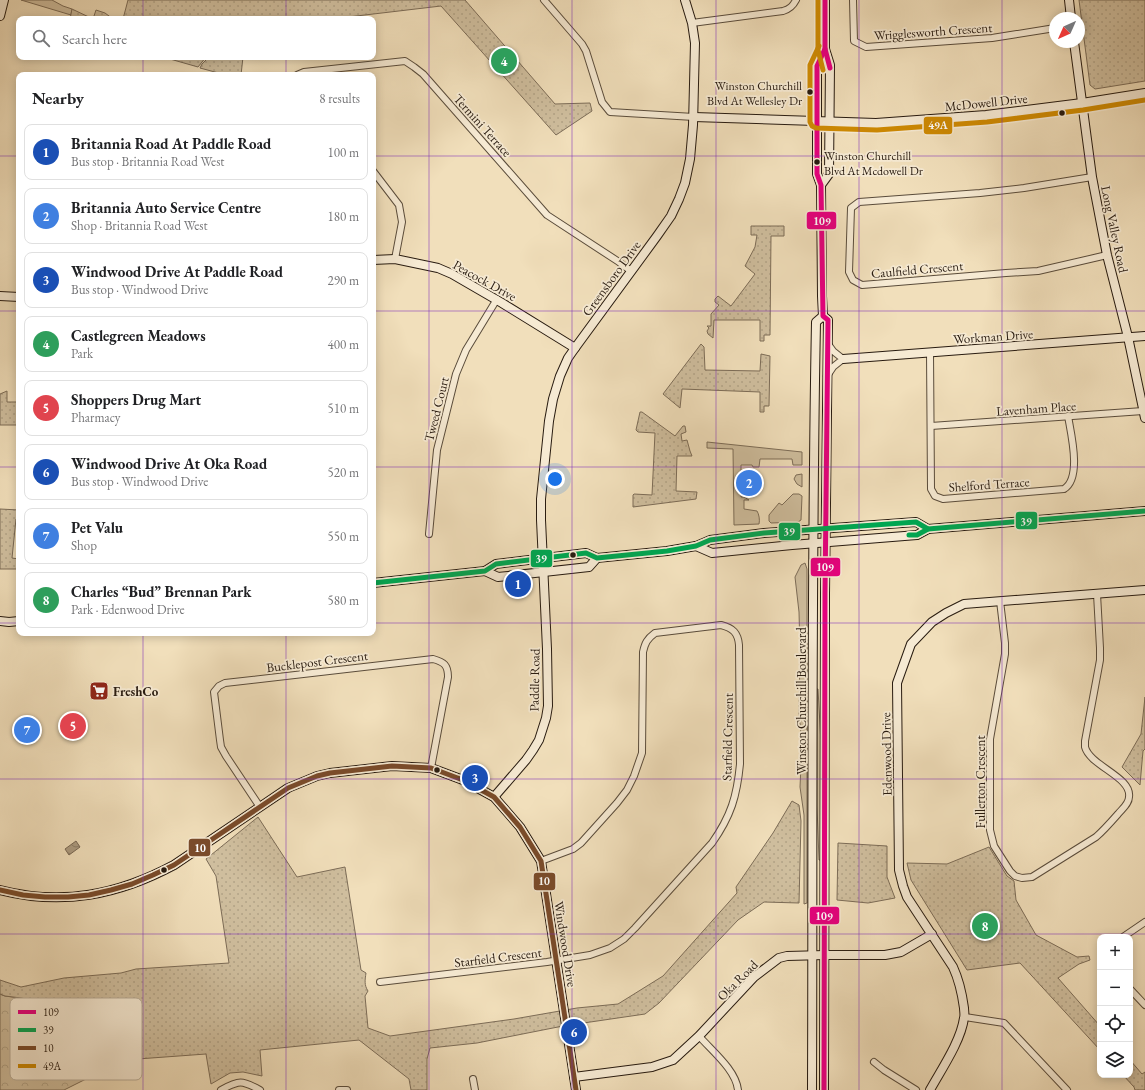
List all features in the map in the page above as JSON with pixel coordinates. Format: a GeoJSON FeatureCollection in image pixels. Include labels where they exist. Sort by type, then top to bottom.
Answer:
{"type":"FeatureCollection","features":[{"type":"Feature","properties":{"kind":"street"},"geometry":{"type":"LineString","coordinates":[[0,16],[4,0]]}},
{"type":"Feature","properties":{"kind":"street"},"geometry":{"type":"LineString","coordinates":[[544,0],[582,44],[586,51],[602,102],[610,112],[694,117]]}},
{"type":"Feature","properties":{"kind":"street","name":"Greensboro Drive"},"geometry":{"type":"LineString","coordinates":[[544,571],[541,499],[549,421],[553,399],[560,376],[568,358],[575,348],[658,236],[679,199],[685,183],[690,159],[694,117],[695,42],[692,23],[685,0]]}},
{"type":"Feature","properties":{"kind":"street"},"geometry":{"type":"LineString","coordinates":[[692,23],[783,11],[790,9],[796,0]]}},
{"type":"Feature","properties":{"kind":"street","name":"Winston Churchill Boulevard"},"geometry":{"type":"LineString","coordinates":[[821,185],[828,174],[830,65],[825,49],[825,0]]}},
{"type":"Feature","properties":{"kind":"street","name":"Wrigglesworth Crescent"},"geometry":{"type":"LineString","coordinates":[[853,0],[854,41],[866,47],[992,38],[1049,29]]}},
{"type":"Feature","properties":{"kind":"street"},"geometry":{"type":"LineString","coordinates":[[1069,0],[1070,12]]}},
{"type":"Feature","properties":{"kind":"street","name":"Long Valley Road"},"geometry":{"type":"LineString","coordinates":[[1075,48],[1092,177],[1107,256],[1128,337],[1144,414]]}},
{"type":"Feature","properties":{"kind":"street","name":"Winston Churchill Boulevard"},"geometry":{"type":"LineString","coordinates":[[824,1090],[828,320],[823,316],[822,296],[821,185],[817,174],[817,66],[825,49]]}},
{"type":"Feature","properties":{"kind":"street","name":"Termini Terrace"},"geometry":{"type":"LineString","coordinates":[[304,72],[405,61],[422,74],[548,214],[631,271]]}},
{"type":"Feature","properties":{"kind":"street","name":"McDowell Drive"},"geometry":{"type":"LineString","coordinates":[[694,117],[865,123],[901,122],[986,115],[1145,93]]}},
{"type":"Feature","properties":{"kind":"street"},"geometry":{"type":"LineString","coordinates":[[376,174],[400,206],[402,222],[396,259]]}},
{"type":"Feature","properties":{"kind":"street","name":"Caulfield Crescent"},"geometry":{"type":"LineString","coordinates":[[1092,177],[1017,189],[859,202],[851,208],[849,272],[853,280],[862,285],[1038,271],[1107,256]]}},
{"type":"Feature","properties":{"kind":"street","name":"Peacock Drive"},"geometry":{"type":"LineString","coordinates":[[376,260],[396,259],[438,268],[452,274],[575,348]]}},
{"type":"Feature","properties":{"kind":"street"},"geometry":{"type":"LineString","coordinates":[[0,296],[16,297]]}},
{"type":"Feature","properties":{"kind":"street","name":"Tweed Court"},"geometry":{"type":"LineString","coordinates":[[429,534],[438,450],[456,374],[466,350],[497,300]]}},
{"type":"Feature","properties":{"kind":"street","name":"Winston Churchill Boulevard"},"geometry":{"type":"LineString","coordinates":[[812,1090],[813,543],[816,322],[823,316]]}},
{"type":"Feature","properties":{"kind":"street","name":"Workman Drive"},"geometry":{"type":"LineString","coordinates":[[843,359],[1145,336]]}},
{"type":"Feature","properties":{"kind":"street"},"geometry":{"type":"LineString","coordinates":[[827,344],[843,359],[833,367],[827,376]]}},
{"type":"Feature","properties":{"kind":"street","name":"Shelford Terrace"},"geometry":{"type":"LineString","coordinates":[[930,352],[931,489],[935,496],[943,499],[1064,489],[1069,486],[1074,464],[1074,452],[1068,416]]}},
{"type":"Feature","properties":{"kind":"street","name":"Lavenham Place"},"geometry":{"type":"LineString","coordinates":[[931,426],[1068,416],[1144,414]]}},
{"type":"Feature","properties":{"kind":"street"},"geometry":{"type":"LineString","coordinates":[[696,546],[712,553],[917,535],[928,529],[1145,511]]}},
{"type":"Feature","properties":{"kind":"street"},"geometry":{"type":"LineString","coordinates":[[484,572],[496,564],[586,553],[597,558],[667,551],[696,546],[710,540],[764,534],[916,522],[928,529]]}},
{"type":"Feature","properties":{"kind":"street"},"geometry":{"type":"LineString","coordinates":[[376,583],[484,572],[498,577],[589,567],[597,558]]}},
{"type":"Feature","properties":{"kind":"street","name":"Paddle Road"},"geometry":{"type":"LineString","coordinates":[[494,797],[533,750],[539,740],[546,718],[548,706],[544,571]]}},
{"type":"Feature","properties":{"kind":"street","name":"Edenwood Drive"},"geometry":{"type":"LineString","coordinates":[[930,1090],[952,1051],[965,1017],[963,995],[958,978],[953,967],[907,897],[899,870],[897,683],[905,657],[911,644],[932,622],[964,604],[1145,590]]}},
{"type":"Feature","properties":{"kind":"street","name":"Fullerton Crescent"},"geometry":{"type":"LineString","coordinates":[[1000,601],[1005,654],[990,739],[990,830],[994,846],[1010,871],[1015,876],[1022,878],[1032,877],[1103,832],[1127,804],[1130,796],[1129,789],[1124,783],[1092,758],[1085,748],[1084,741],[1100,660],[1097,594]]}},
{"type":"Feature","properties":{"kind":"street"},"geometry":{"type":"LineString","coordinates":[[0,621],[16,621]]}},
{"type":"Feature","properties":{"kind":"street"},"geometry":{"type":"LineString","coordinates":[[0,628],[9,622]]}},
{"type":"Feature","properties":{"kind":"street","name":"Starfield Crescent"},"geometry":{"type":"LineString","coordinates":[[380,982],[556,961],[590,955],[610,948],[624,939],[635,928],[712,843],[729,814],[735,797],[740,764],[739,645],[738,637],[728,627],[721,625],[655,633],[648,638],[643,652],[642,753],[634,776],[618,803],[581,843],[573,849],[541,861]]}},
{"type":"Feature","properties":{"kind":"street","name":"Bucklepost Crescent"},"geometry":{"type":"LineString","coordinates":[[260,807],[221,747],[214,692],[219,686],[225,683],[433,659],[439,660],[448,670],[448,677],[431,768]]}},
{"type":"Feature","properties":{"kind":"street","name":"Windwood Drive"},"geometry":{"type":"LineString","coordinates":[[0,890],[17,894],[56,897],[90,895],[116,889],[137,883],[174,865],[288,788],[306,780],[330,773],[392,766],[431,768],[463,780],[494,797],[520,827],[541,861],[576,1090]]}},
{"type":"Feature","properties":{"kind":"street"},"geometry":{"type":"LineString","coordinates":[[1127,934],[1145,922]]}},
{"type":"Feature","properties":{"kind":"street","name":"Oka Road"},"geometry":{"type":"LineString","coordinates":[[574,1076],[652,1067],[673,1060],[699,1036],[754,977],[778,958],[787,956],[812,955],[885,955],[901,952],[932,934]]}},
{"type":"Feature","properties":{"kind":"street"},"geometry":{"type":"LineString","coordinates":[[1133,992],[1145,1005]]}},
{"type":"Feature","properties":{"kind":"street"},"geometry":{"type":"LineString","coordinates":[[965,1017],[1004,1023],[1067,1090]]}},
{"type":"Feature","properties":{"kind":"street"},"geometry":{"type":"LineString","coordinates":[[699,1036],[728,1068],[734,1077],[738,1090]]}},
{"type":"Feature","properties":{"kind":"street"},"geometry":{"type":"LineString","coordinates":[[874,1062],[916,1090]]}},
{"type":"Feature","properties":{"kind":"street"},"geometry":{"type":"LineString","coordinates":[[474,1079],[475,1090]]}},
{"type":"Feature","properties":{"kind":"street"},"geometry":{"type":"LineString","coordinates":[[221,1090],[232,1084],[241,1082],[248,1083],[260,1090]]}},
{"type":"Feature","properties":{"kind":"street"},"geometry":{"type":"LineString","coordinates":[[340,1090],[347,1090]]}},
{"type":"Feature","properties":{"kind":"green space"},"geometry":{"type":"Polygon","coordinates":[[[21,0],[52,0],[72,9],[71,15],[21,0]]]}},
{"type":"Feature","properties":{"kind":"green space"},"geometry":{"type":"Polygon","coordinates":[[[128,0],[465,0],[555,104],[590,103],[592,111],[556,135],[441,6],[356,16],[124,16],[128,0]]]}},
{"type":"Feature","properties":{"kind":"green space"},"geometry":{"type":"Polygon","coordinates":[[[1079,0],[1145,0],[1145,81],[1095,89],[1090,85],[1085,46],[1085,12],[1081,12],[1079,0]]]}},
{"type":"Feature","properties":{"kind":"green space"},"geometry":{"type":"Polygon","coordinates":[[[72,9],[87,16],[71,16],[72,9]]]}},
{"type":"Feature","properties":{"kind":"green space"},"geometry":{"type":"Polygon","coordinates":[[[96,10],[109,16],[94,16],[96,10]]]}},
{"type":"Feature","properties":{"kind":"green space"},"geometry":{"type":"Polygon","coordinates":[[[174,60],[204,60],[198,67],[174,60]]]}},
{"type":"Feature","properties":{"kind":"green space"},"geometry":{"type":"Polygon","coordinates":[[[206,60],[243,60],[241,72],[215,72],[200,68],[206,60]]]}},
{"type":"Feature","properties":{"kind":"green space"},"geometry":{"type":"Polygon","coordinates":[[[751,226],[784,226],[784,236],[771,236],[770,335],[764,335],[764,341],[760,341],[760,320],[714,320],[713,338],[708,334],[707,331],[709,328],[707,326],[711,326],[711,314],[719,305],[715,302],[715,299],[718,296],[731,306],[755,274],[745,266],[755,247],[757,235],[751,235],[751,226]]]}},
{"type":"Feature","properties":{"kind":"green space"},"geometry":{"type":"Polygon","coordinates":[[[701,344],[704,347],[705,370],[760,371],[761,354],[770,356],[769,406],[764,406],[764,412],[760,412],[760,392],[682,389],[680,408],[663,394],[701,344]]]}},
{"type":"Feature","properties":{"kind":"green space"},"geometry":{"type":"Polygon","coordinates":[[[7,391],[7,402],[16,402],[16,425],[0,425],[0,394],[7,391]]]}},
{"type":"Feature","properties":{"kind":"green space"},"geometry":{"type":"Polygon","coordinates":[[[640,412],[675,436],[683,426],[685,426],[686,432],[681,434],[682,441],[687,440],[692,456],[677,456],[676,491],[697,492],[696,499],[633,507],[634,494],[652,495],[655,433],[638,432],[636,430],[640,412]]]}},
{"type":"Feature","properties":{"kind":"green space"},"geometry":{"type":"Polygon","coordinates":[[[707,442],[802,452],[802,465],[793,465],[792,459],[760,459],[759,467],[753,467],[752,465],[741,465],[741,497],[749,500],[744,500],[744,509],[757,511],[759,524],[734,525],[733,449],[707,448],[707,442]]]}},
{"type":"Feature","properties":{"kind":"green space"},"geometry":{"type":"Polygon","coordinates":[[[802,474],[802,487],[797,484],[794,479],[796,475],[802,474]]]}},
{"type":"Feature","properties":{"kind":"green space"},"geometry":{"type":"Polygon","coordinates":[[[793,494],[799,494],[802,496],[801,520],[798,522],[771,523],[769,521],[769,515],[779,503],[782,505],[793,494]]]}},
{"type":"Feature","properties":{"kind":"green space"},"geometry":{"type":"Polygon","coordinates":[[[0,509],[16,510],[12,558],[16,559],[16,569],[0,569],[0,509]]]}},
{"type":"Feature","properties":{"kind":"green space"},"geometry":{"type":"Polygon","coordinates":[[[805,563],[807,569],[807,903],[804,904],[804,815],[800,787],[802,743],[799,714],[799,612],[795,577],[801,565],[805,563]]]}},
{"type":"Feature","properties":{"kind":"green space"},"geometry":{"type":"Polygon","coordinates":[[[817,689],[821,744],[821,860],[819,860],[817,806],[817,689]]]}},
{"type":"Feature","properties":{"kind":"green space"},"geometry":{"type":"Polygon","coordinates":[[[1145,697],[1145,749],[1143,751],[1140,785],[1122,767],[1141,734],[1145,697]]]}},
{"type":"Feature","properties":{"kind":"green space"},"geometry":{"type":"Polygon","coordinates":[[[792,801],[799,805],[801,821],[799,903],[764,902],[738,920],[659,1003],[645,1014],[563,1026],[477,1043],[430,1048],[427,1059],[427,1090],[411,1090],[409,1079],[359,1040],[260,1050],[262,1076],[243,1072],[230,1073],[211,1084],[206,1054],[142,1059],[142,998],[21,998],[0,994],[0,980],[21,987],[64,978],[121,973],[136,969],[229,963],[216,876],[206,859],[258,817],[297,877],[345,867],[361,970],[366,973],[365,985],[368,991],[365,996],[368,1028],[390,1036],[514,1019],[577,1008],[618,1004],[663,976],[737,893],[736,887],[773,833],[792,801]]]}},
{"type":"Feature","properties":{"kind":"green space"},"geometry":{"type":"Polygon","coordinates":[[[838,843],[887,846],[887,877],[895,898],[868,903],[837,900],[838,843]]]}},
{"type":"Feature","properties":{"kind":"green space"},"geometry":{"type":"Polygon","coordinates":[[[989,847],[1007,876],[1014,881],[1016,900],[1036,935],[1077,957],[1089,956],[1090,960],[1079,964],[1058,978],[1097,1023],[1097,1047],[1020,963],[967,970],[911,880],[907,863],[947,864],[989,847]]]}},
{"type":"Feature","properties":{"kind":"green space"},"geometry":{"type":"Polygon","coordinates":[[[0,994],[21,998],[10,998],[10,1080],[84,1080],[64,1090],[0,1090],[0,994]]]}},
{"type":"Feature","properties":{"kind":"green space"},"geometry":{"type":"Polygon","coordinates":[[[1133,1064],[1142,1074],[1145,1072],[1145,1090],[1135,1090],[1126,1078],[1133,1078],[1133,1064]]]}},
{"type":"Feature","properties":{"kind":"water"},"geometry":{"type":"Polygon","coordinates":[[[76,841],[80,847],[69,855],[65,849],[76,841]]]}},
{"type":"Feature","properties":{"kind":"transit line","name":"49A"},"geometry":{"type":"LineString","coordinates":[[818,0],[818,50],[823,70]]}},
{"type":"Feature","properties":{"kind":"transit line","name":"109"},"geometry":{"type":"LineString","coordinates":[[825,0],[825,49],[830,68]]}},
{"type":"Feature","properties":{"kind":"transit line","name":"49A"},"geometry":{"type":"LineString","coordinates":[[819,46],[810,65],[810,122],[812,126],[816,128],[877,130],[987,122],[1083,110],[1145,100]]}},
{"type":"Feature","properties":{"kind":"transit line","name":"109"},"geometry":{"type":"LineString","coordinates":[[824,1090],[825,594],[828,320],[823,316],[821,185],[817,174],[817,66],[825,49]]}},
{"type":"Feature","properties":{"kind":"transit line","name":"39"},"geometry":{"type":"LineString","coordinates":[[909,535],[917,535],[928,529],[1145,511]]}},
{"type":"Feature","properties":{"kind":"transit line","name":"39"},"geometry":{"type":"LineString","coordinates":[[376,583],[485,571],[496,564],[586,553],[597,558],[667,551],[696,546],[710,540],[764,533],[916,522],[928,529]]}},
{"type":"Feature","properties":{"kind":"transit line","name":"10"},"geometry":{"type":"LineString","coordinates":[[0,890],[23,895],[45,897],[89,895],[111,890],[132,884],[174,865],[288,788],[317,776],[330,773],[392,766],[431,768],[463,780],[494,797],[520,827],[541,861],[576,1090]]}},
{"type":"Feature","properties":{"kind":"place","name":"Castlegreen Meadows"},"geometry":{"type":"Point","coordinates":[504,61]}},
{"type":"Feature","properties":{"kind":"place","name":"Winston Churchill Blvd At Wellesley Dr"},"geometry":{"type":"Point","coordinates":[810,92]}},
{"type":"Feature","properties":{"kind":"place","name":"Winston Churchill Blvd At Mcdowell Dr"},"geometry":{"type":"Point","coordinates":[817,162]}},
{"type":"Feature","properties":{"kind":"place","name":"Britannia Auto Service Centre"},"geometry":{"type":"Point","coordinates":[749,483]}},
{"type":"Feature","properties":{"kind":"place","name":"Britannia Road At Paddle Road"},"geometry":{"type":"Point","coordinates":[518,584]}},
{"type":"Feature","properties":{"kind":"place","name":"FreshCo"},"geometry":{"type":"Point","coordinates":[99,691]}},
{"type":"Feature","properties":{"kind":"place","name":"Shoppers Drug Mart"},"geometry":{"type":"Point","coordinates":[73,726]}},
{"type":"Feature","properties":{"kind":"place","name":"Pet Valu"},"geometry":{"type":"Point","coordinates":[27,730]}},
{"type":"Feature","properties":{"kind":"place","name":"Windwood Drive At Paddle Road"},"geometry":{"type":"Point","coordinates":[475,778]}},
{"type":"Feature","properties":{"kind":"place","name":"Charles “Bud” Brennan Park"},"geometry":{"type":"Point","coordinates":[985,926]}},
{"type":"Feature","properties":{"kind":"place","name":"Windwood Drive At Oka Road"},"geometry":{"type":"Point","coordinates":[574,1032]}}]}
